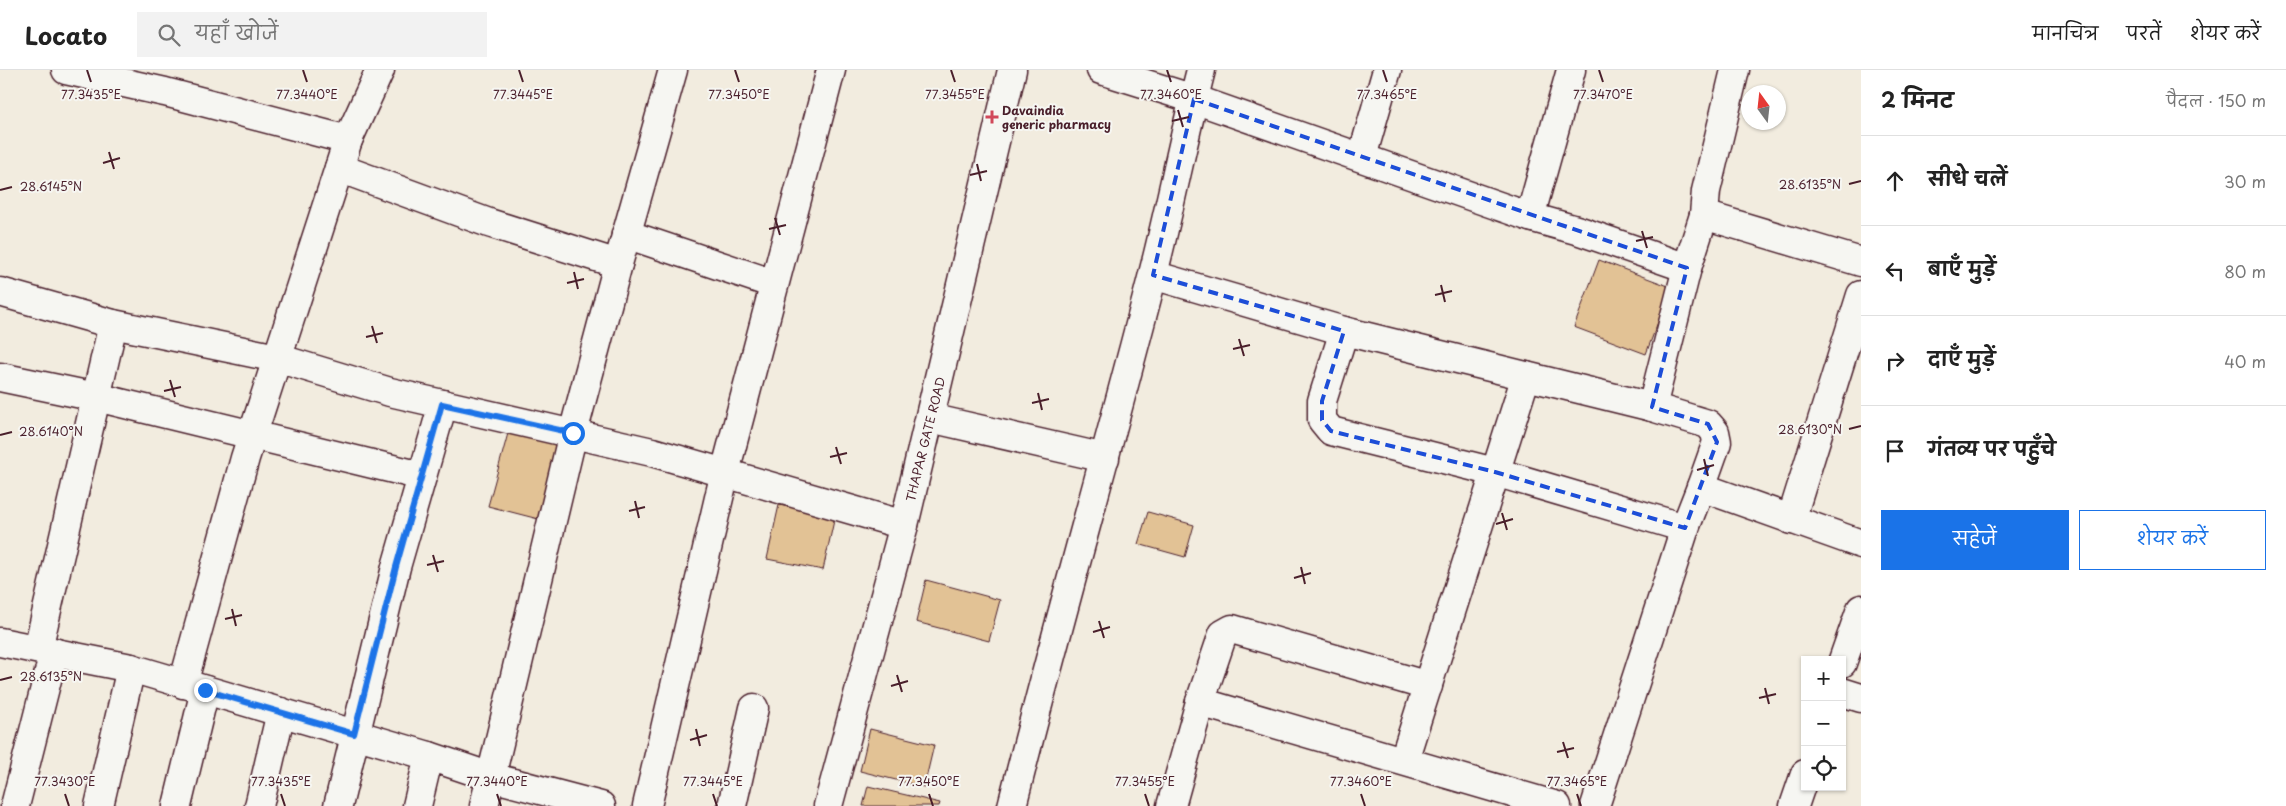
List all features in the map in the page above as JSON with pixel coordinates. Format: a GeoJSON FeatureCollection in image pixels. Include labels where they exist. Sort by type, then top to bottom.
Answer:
{"type":"FeatureCollection","features":[{"type":"Feature","properties":{"kind":"street"},"geometry":{"type":"LineString","coordinates":[[66,70],[165,92],[348,140]]}},
{"type":"Feature","properties":{"kind":"street"},"geometry":{"type":"LineString","coordinates":[[177,806],[194,687],[253,434],[348,140],[380,70]]}},
{"type":"Feature","properties":{"kind":"street"},"geometry":{"type":"LineString","coordinates":[[484,806],[573,433],[626,234],[673,70]]}},
{"type":"Feature","properties":{"kind":"street"},"geometry":{"type":"LineString","coordinates":[[647,806],[725,472],[830,70]]}},
{"type":"Feature","properties":{"kind":"street","name":"THAPAR GATE ROAD"},"geometry":{"type":"LineString","coordinates":[[828,806],[904,525],[1012,70]]}},
{"type":"Feature","properties":{"kind":"street"},"geometry":{"type":"LineString","coordinates":[[1101,70],[1194,99],[1530,216],[1580,230],[1687,268]]}},
{"type":"Feature","properties":{"kind":"street"},"geometry":{"type":"LineString","coordinates":[[1012,806],[1056,631],[1105,458],[1153,275],[1201,70]]}},
{"type":"Feature","properties":{"kind":"street"},"geometry":{"type":"LineString","coordinates":[[1362,157],[1387,70]]}},
{"type":"Feature","properties":{"kind":"street"},"geometry":{"type":"LineString","coordinates":[[1530,216],[1571,70]]}},
{"type":"Feature","properties":{"kind":"street"},"geometry":{"type":"LineString","coordinates":[[1652,407],[1687,268],[1704,215],[1706,191],[1735,70]]}},
{"type":"Feature","properties":{"kind":"street"},"geometry":{"type":"LineString","coordinates":[[339,168],[498,226],[618,264]]}},
{"type":"Feature","properties":{"kind":"street"},"geometry":{"type":"LineString","coordinates":[[1704,215],[1861,262]]}},
{"type":"Feature","properties":{"kind":"street"},"geometry":{"type":"LineString","coordinates":[[626,234],[774,284]]}},
{"type":"Feature","properties":{"kind":"street"},"geometry":{"type":"LineString","coordinates":[[1153,275],[1344,331],[1652,407],[1708,424],[1714,432],[1717,442],[1685,528],[1595,806]]}},
{"type":"Feature","properties":{"kind":"street"},"geometry":{"type":"LineString","coordinates":[[0,292],[113,324],[277,358],[390,392],[573,433],[725,472],[904,525]]}},
{"type":"Feature","properties":{"kind":"street"},"geometry":{"type":"LineString","coordinates":[[1791,520],[1860,305]]}},
{"type":"Feature","properties":{"kind":"street"},"geometry":{"type":"LineString","coordinates":[[15,806],[96,397],[113,324]]}},
{"type":"Feature","properties":{"kind":"street"},"geometry":{"type":"LineString","coordinates":[[1344,331],[1322,401],[1322,420],[1331,431],[1495,472],[1685,528]]}},
{"type":"Feature","properties":{"kind":"street"},"geometry":{"type":"LineString","coordinates":[[1404,760],[1526,376]]}},
{"type":"Feature","properties":{"kind":"street"},"geometry":{"type":"LineString","coordinates":[[0,377],[96,397],[422,476]]}},
{"type":"Feature","properties":{"kind":"street"},"geometry":{"type":"LineString","coordinates":[[338,806],[396,567],[442,404]]}},
{"type":"Feature","properties":{"kind":"street"},"geometry":{"type":"LineString","coordinates":[[930,418],[1105,458]]}},
{"type":"Feature","properties":{"kind":"street"},"geometry":{"type":"LineString","coordinates":[[1701,487],[1861,544]]}},
{"type":"Feature","properties":{"kind":"street"},"geometry":{"type":"LineString","coordinates":[[1844,656],[1861,608]]}},
{"type":"Feature","properties":{"kind":"street"},"geometry":{"type":"LineString","coordinates":[[1170,806],[1200,702],[1223,634],[1232,629],[1428,686]]}},
{"type":"Feature","properties":{"kind":"street"},"geometry":{"type":"LineString","coordinates":[[0,642],[131,668],[429,756],[491,777],[587,804]]}},
{"type":"Feature","properties":{"kind":"street"},"geometry":{"type":"LineString","coordinates":[[100,806],[131,668]]}},
{"type":"Feature","properties":{"kind":"street"},"geometry":{"type":"LineString","coordinates":[[1846,693],[1861,698]]}},
{"type":"Feature","properties":{"kind":"street"},"geometry":{"type":"LineString","coordinates":[[1200,702],[1558,806]]}},
{"type":"Feature","properties":{"kind":"street"},"geometry":{"type":"LineString","coordinates":[[732,806],[754,708]]}},
{"type":"Feature","properties":{"kind":"street"},"geometry":{"type":"LineString","coordinates":[[259,806],[281,712]]}},
{"type":"Feature","properties":{"kind":"street"},"geometry":{"type":"LineString","coordinates":[[417,806],[429,756]]}},
{"type":"Feature","properties":{"kind":"street"},"geometry":{"type":"LineString","coordinates":[[1794,806],[1801,786]]}},
{"type":"Feature","properties":{"kind":"highlighted area"},"geometry":{"type":"Polygon","coordinates":[[[1194,99],[1687,268],[1652,407],[1708,424],[1717,442],[1685,528],[1495,472],[1331,431],[1322,420],[1322,401],[1344,331],[1153,275],[1194,99]]]}},
{"type":"Feature","properties":{"kind":"building"},"geometry":{"type":"Polygon","coordinates":[[[1599,260],[1671,287],[1646,354],[1574,327],[1599,260]]]}},
{"type":"Feature","properties":{"kind":"building"},"geometry":{"type":"Polygon","coordinates":[[[510,426],[568,442],[546,521],[488,506],[510,426]]]}},
{"type":"Feature","properties":{"kind":"building"},"geometry":{"type":"Polygon","coordinates":[[[779,505],[835,516],[823,570],[767,559],[779,505]]]}},
{"type":"Feature","properties":{"kind":"building"},"geometry":{"type":"Polygon","coordinates":[[[1148,512],[1194,525],[1185,557],[1138,544],[1148,512]]]}},
{"type":"Feature","properties":{"kind":"building"},"geometry":{"type":"Polygon","coordinates":[[[926,580],[1000,600],[989,641],[916,622],[926,580]]]}},
{"type":"Feature","properties":{"kind":"building"},"geometry":{"type":"Polygon","coordinates":[[[870,729],[934,745],[924,787],[860,771],[870,729]]]}},
{"type":"Feature","properties":{"kind":"building"},"geometry":{"type":"Polygon","coordinates":[[[868,786],[940,803],[939,806],[863,806],[868,786]]]}},
{"type":"Feature","properties":{"kind":"place","name":"Davaindia generic pharmacy"},"geometry":{"type":"Point","coordinates":[992,117]}},
{"type":"Feature","properties":{"kind":"route"},"geometry":{"type":"LineString","coordinates":[[205,690],[354,734],[396,567],[442,404],[573,433]]}}]}
